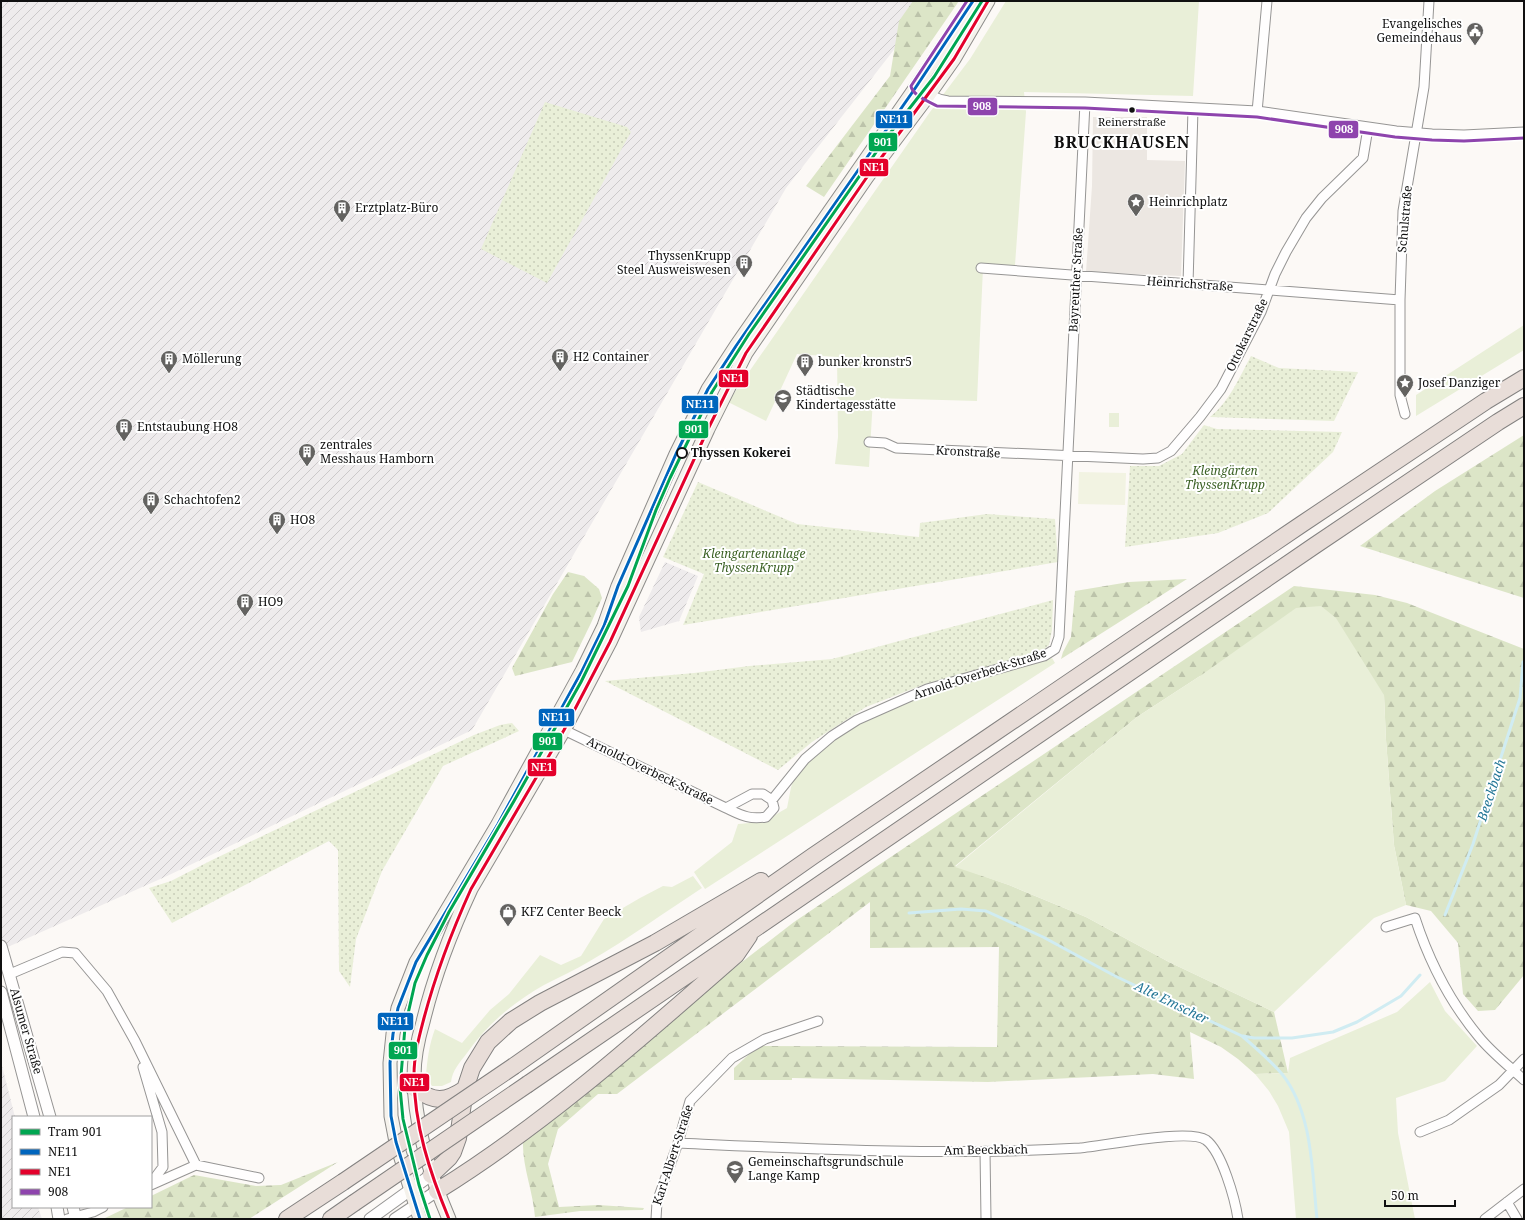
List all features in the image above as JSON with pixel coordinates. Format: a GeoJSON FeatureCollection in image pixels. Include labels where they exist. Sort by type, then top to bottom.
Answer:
{"type":"FeatureCollection","features":[{"type":"Feature","properties":{"kind":"highway"},"geometry":{"type":"LineString","coordinates":[[287,1219],[514,1066],[813,856],[1302,524],[1486,401],[1524,378]]}},
{"type":"Feature","properties":{"kind":"highway"},"geometry":{"type":"LineString","coordinates":[[331,1219],[1327,537],[1524,406]]}},
{"type":"Feature","properties":{"kind":"highway"},"geometry":{"type":"LineString","coordinates":[[431,1175],[449,1158],[453,1152],[458,1138],[465,1089],[472,1068],[488,1042],[511,1021],[540,1003],[655,943],[766,878],[813,856]]}},
{"type":"Feature","properties":{"kind":"highway"},"geometry":{"type":"LineString","coordinates":[[437,1191],[513,1141],[589,1081],[736,955],[753,929]]}},
{"type":"Feature","properties":{"kind":"highway"},"geometry":{"type":"LineString","coordinates":[[414,1088],[437,1100],[454,1097],[465,1089]]}},
{"type":"Feature","properties":{"kind":"main road"},"geometry":{"type":"LineString","coordinates":[[588,672],[618,586],[676,454],[708,389],[736,346],[916,87],[973,1]]}},
{"type":"Feature","properties":{"kind":"main road"},"geometry":{"type":"LineString","coordinates":[[449,1219],[431,1175],[416,1114],[414,1074],[416,1051],[421,1027],[437,971],[471,888],[646,565],[708,429],[746,353],[867,178],[954,59],[988,1]]}},
{"type":"Feature","properties":{"kind":"main road"},"geometry":{"type":"LineString","coordinates":[[420,1219],[396,1142],[391,1116],[390,1063],[393,1034],[398,1008],[416,962],[498,824],[559,727]]}},
{"type":"Feature","properties":{"kind":"street"},"geometry":{"type":"LineString","coordinates":[[1257,112],[1267,1]]}},
{"type":"Feature","properties":{"kind":"street","name":"Schulstraße"},"geometry":{"type":"LineString","coordinates":[[1404,414],[1400,395],[1400,300],[1403,211],[1424,86],[1429,1]]}},
{"type":"Feature","properties":{"kind":"street"},"geometry":{"type":"LineString","coordinates":[[916,87],[938,101],[948,102],[1085,103],[1257,112],[1417,134],[1464,136],[1524,133]]}},
{"type":"Feature","properties":{"kind":"street","name":"Bayreuther Straße"},"geometry":{"type":"LineString","coordinates":[[1068,456],[1085,103]]}},
{"type":"Feature","properties":{"kind":"street"},"geometry":{"type":"LineString","coordinates":[[1188,284],[1193,109]]}},
{"type":"Feature","properties":{"kind":"street","name":"Ottokarstraße"},"geometry":{"type":"LineString","coordinates":[[1068,456],[1143,459],[1158,458],[1171,451],[1200,417],[1221,389],[1261,312],[1286,252],[1306,218],[1322,198],[1363,158],[1368,128]]}},
{"type":"Feature","properties":{"kind":"street","name":"Heinrichstraße"},"geometry":{"type":"LineString","coordinates":[[981,268],[1400,300]]}},
{"type":"Feature","properties":{"kind":"street","name":"Kronstraße"},"geometry":{"type":"LineString","coordinates":[[869,442],[885,443],[896,448],[1068,456]]}},
{"type":"Feature","properties":{"kind":"street","name":"Arnold-Overbeck-Straße"},"geometry":{"type":"LineString","coordinates":[[772,800],[805,759],[832,736],[857,720],[927,689],[1044,656],[1055,649],[1059,637],[1068,456]]}},
{"type":"Feature","properties":{"kind":"street","name":"Arnold-Overbeck-Straße"},"geometry":{"type":"LineString","coordinates":[[559,727],[726,808],[744,816],[755,819],[766,817],[774,808],[772,800],[764,794],[752,794],[726,808]]}},
{"type":"Feature","properties":{"kind":"street"},"geometry":{"type":"LineString","coordinates":[[1386,927],[1415,918],[1440,979],[1461,1013],[1480,1038],[1524,1080]]}},
{"type":"Feature","properties":{"kind":"street","name":"Alsumer Straße"},"geometry":{"type":"LineString","coordinates":[[1,946],[50,1116]]}},
{"type":"Feature","properties":{"kind":"street"},"geometry":{"type":"LineString","coordinates":[[10,974],[62,952],[75,953],[107,991],[135,1041],[196,1165]]}},
{"type":"Feature","properties":{"kind":"street","name":"Alsumer Straße"},"geometry":{"type":"LineString","coordinates":[[1,992],[34,1116]]}},
{"type":"Feature","properties":{"kind":"street","name":"Karl-Albert-Straße"},"geometry":{"type":"LineString","coordinates":[[656,1219],[657,1202],[678,1143],[690,1101],[732,1058],[765,1039],[818,1021]]}},
{"type":"Feature","properties":{"kind":"street"},"geometry":{"type":"LineString","coordinates":[[135,1041],[162,1132],[163,1167],[152,1183]]}},
{"type":"Feature","properties":{"kind":"street"},"geometry":{"type":"LineString","coordinates":[[1420,1132],[1449,1120],[1499,1084],[1524,1059]]}},
{"type":"Feature","properties":{"kind":"street","name":"Am Beeckbach"},"geometry":{"type":"LineString","coordinates":[[678,1143],[885,1151],[985,1151],[1082,1148],[1179,1136],[1196,1136],[1206,1140],[1223,1166],[1236,1202],[1238,1219]]}},
{"type":"Feature","properties":{"kind":"street"},"geometry":{"type":"LineString","coordinates":[[985,1151],[986,1219]]}},
{"type":"Feature","properties":{"kind":"street"},"geometry":{"type":"LineString","coordinates":[[152,1184],[196,1165],[259,1178]]}},
{"type":"Feature","properties":{"kind":"street"},"geometry":{"type":"LineString","coordinates":[[370,1219],[431,1175]]}},
{"type":"Feature","properties":{"kind":"street"},"geometry":{"type":"LineString","coordinates":[[1485,1219],[1524,1189]]}},
{"type":"Feature","properties":{"kind":"street"},"geometry":{"type":"LineString","coordinates":[[395,1219],[437,1191]]}},
{"type":"Feature","properties":{"kind":"street"},"geometry":{"type":"LineString","coordinates":[[1507,1202],[1518,1219]]}},
{"type":"Feature","properties":{"kind":"street"},"geometry":{"type":"LineString","coordinates":[[57,1208],[59,1219]]}},
{"type":"Feature","properties":{"kind":"street"},"geometry":{"type":"LineString","coordinates":[[73,1215],[93,1212],[101,1208]]}},
{"type":"Feature","properties":{"kind":"shaded area"},"geometry":{"type":"Polygon","coordinates":[[[1,1],[932,1],[786,188],[472,730],[167,876],[1,950],[1,1]]]}},
{"type":"Feature","properties":{"kind":"shaded area","name":"Heinrichplatz"},"geometry":{"type":"Polygon","coordinates":[[[1093,117],[1147,117],[1147,160],[1185,161],[1181,276],[1086,272],[1092,186],[1093,117]]]}},
{"type":"Feature","properties":{"kind":"shaded area"},"geometry":{"type":"Polygon","coordinates":[[[665,562],[698,576],[679,621],[641,632],[639,617],[665,562]]]}},
{"type":"Feature","properties":{"kind":"shaded area"},"geometry":{"type":"Polygon","coordinates":[[[1,1062],[15,1116],[12,1116],[12,1208],[38,1208],[42,1219],[1,1219],[1,1062]]]}},
{"type":"Feature","properties":{"kind":"green space"},"geometry":{"type":"Polygon","coordinates":[[[913,1],[959,1],[824,197],[806,186],[890,76],[899,21],[913,1]]]}},
{"type":"Feature","properties":{"kind":"green space"},"geometry":{"type":"Polygon","coordinates":[[[1006,1],[1199,1],[1193,96],[1024,92],[1026,112],[1015,265],[983,268],[977,401],[873,398],[869,467],[835,464],[838,437],[837,357],[797,354],[766,421],[728,402],[930,112],[970,59],[1006,1]]]}},
{"type":"Feature","properties":{"kind":"green space"},"geometry":{"type":"Polygon","coordinates":[[[545,102],[627,127],[631,132],[547,283],[481,249],[545,102]]]}},
{"type":"Feature","properties":{"kind":"green space"},"geometry":{"type":"Polygon","coordinates":[[[1524,325],[1524,350],[1416,416],[1416,395],[1524,325]]]}},
{"type":"Feature","properties":{"kind":"green space"},"geometry":{"type":"Polygon","coordinates":[[[1251,356],[1279,368],[1358,372],[1334,421],[1210,417],[1228,397],[1251,356]]]}},
{"type":"Feature","properties":{"kind":"green space"},"geometry":{"type":"Polygon","coordinates":[[[1109,413],[1119,413],[1119,427],[1109,427],[1109,413]]]}},
{"type":"Feature","properties":{"kind":"green space","name":"Kleingärten ThyssenKrupp"},"geometry":{"type":"Polygon","coordinates":[[[1204,425],[1217,429],[1342,432],[1333,452],[1268,513],[1218,533],[1125,547],[1130,466],[1159,466],[1182,454],[1204,425]]]}},
{"type":"Feature","properties":{"kind":"green space"},"geometry":{"type":"Polygon","coordinates":[[[1524,435],[1524,598],[1360,546],[1435,491],[1524,435]]]}},
{"type":"Feature","properties":{"kind":"green space"},"geometry":{"type":"Polygon","coordinates":[[[1079,472],[1126,473],[1125,505],[1078,504],[1079,472]]]}},
{"type":"Feature","properties":{"kind":"green space","name":"Kleingartenanlage ThyssenKrupp"},"geometry":{"type":"Polygon","coordinates":[[[698,482],[797,524],[919,537],[920,523],[987,514],[1055,519],[1058,562],[683,625],[704,574],[663,557],[698,482]]]}},
{"type":"Feature","properties":{"kind":"green space"},"geometry":{"type":"Polygon","coordinates":[[[568,572],[584,576],[599,589],[602,598],[572,662],[515,676],[512,668],[553,594],[568,572]]]}},
{"type":"Feature","properties":{"kind":"green space"},"geometry":{"type":"Polygon","coordinates":[[[1187,579],[1061,659],[1071,637],[1075,591],[1129,582],[1187,579]]]}},
{"type":"Feature","properties":{"kind":"green space"},"geometry":{"type":"Polygon","coordinates":[[[1294,586],[1375,595],[1407,603],[1524,649],[1524,975],[1495,1010],[1478,1011],[1463,994],[1458,943],[1431,911],[1406,905],[1394,845],[1384,695],[1200,676],[1137,717],[955,866],[1009,885],[1086,917],[1169,962],[1274,1012],[1288,1073],[1255,1074],[1221,1047],[1190,1032],[1194,1079],[1153,1074],[988,1082],[792,1078],[792,1080],[734,1080],[734,1068],[758,1046],[997,1047],[999,947],[870,948],[870,902],[617,1094],[598,1094],[558,1129],[548,1164],[559,1207],[598,1205],[644,1208],[643,1210],[580,1211],[535,1217],[524,1160],[523,1141],[707,989],[794,922],[1294,586]]]}},
{"type":"Feature","properties":{"kind":"green space"},"geometry":{"type":"Polygon","coordinates":[[[1053,600],[1052,630],[1049,645],[1042,651],[1012,662],[925,684],[866,707],[812,742],[778,770],[605,681],[832,659],[1053,600]]]}},
{"type":"Feature","properties":{"kind":"green space"},"geometry":{"type":"Polygon","coordinates":[[[1321,606],[1336,618],[1384,695],[1394,845],[1406,905],[1374,918],[1274,1012],[1169,962],[1086,917],[1009,885],[955,867],[1137,717],[1200,676],[1296,608],[1321,606]]]}},
{"type":"Feature","properties":{"kind":"green space"},"geometry":{"type":"Polygon","coordinates":[[[1052,658],[1055,663],[705,889],[694,872],[732,842],[738,824],[764,820],[787,808],[792,784],[795,777],[804,765],[845,733],[872,717],[930,693],[991,674],[1052,658]]]}},
{"type":"Feature","properties":{"kind":"green space"},"geometry":{"type":"Polygon","coordinates":[[[512,723],[519,731],[443,766],[382,871],[356,939],[350,987],[339,971],[338,850],[329,841],[172,923],[149,888],[171,881],[474,735],[500,725],[512,723]]]}},
{"type":"Feature","properties":{"kind":"green space"},"geometry":{"type":"Polygon","coordinates":[[[693,876],[702,888],[604,953],[544,985],[512,1006],[492,1023],[475,1042],[457,1067],[451,1082],[442,1086],[432,1086],[426,1077],[431,1041],[435,1029],[462,1043],[490,1010],[509,994],[540,955],[561,965],[581,956],[604,919],[663,886],[672,887],[693,876]]]}},
{"type":"Feature","properties":{"kind":"green space"},"geometry":{"type":"Polygon","coordinates":[[[1430,982],[1445,1011],[1477,1046],[1445,1081],[1396,1098],[1398,1133],[1415,1219],[1296,1219],[1289,1132],[1278,1106],[1269,1091],[1255,1074],[1288,1073],[1290,1058],[1397,1012],[1430,982]]]}},
{"type":"Feature","properties":{"kind":"green space"},"geometry":{"type":"Polygon","coordinates":[[[338,1162],[249,1219],[103,1219],[126,1208],[152,1208],[152,1196],[194,1175],[256,1186],[281,1185],[338,1162]]]}},
{"type":"Feature","properties":{"kind":"waterway","name":"Beeckbach"},"geometry":{"type":"LineString","coordinates":[[1445,915],[1473,844],[1520,698],[1523,662]]}},
{"type":"Feature","properties":{"kind":"waterway","name":"Alte Emscher"},"geometry":{"type":"LineString","coordinates":[[909,913],[961,909],[986,911],[1043,937],[1115,976],[1242,1036],[1268,1059],[1282,1074],[1300,1106],[1312,1163],[1317,1219]]}},
{"type":"Feature","properties":{"kind":"waterway","name":"Beeckbach"},"geometry":{"type":"LineString","coordinates":[[1243,1036],[1254,1038],[1292,1038],[1333,1032],[1357,1022],[1401,996],[1420,975]]}},
{"type":"Feature","properties":{"kind":"tram line","name":"901"},"geometry":{"type":"LineString","coordinates":[[430,1219],[419,1185],[403,1119],[400,1088],[405,1027],[415,983],[427,955],[449,912],[581,682],[628,586],[656,510],[712,392],[749,334],[884,141],[934,77],[982,1]]}},
{"type":"Feature","properties":{"kind":"transit line","name":"908"},"geometry":{"type":"LineString","coordinates":[[967,1],[911,86],[914,92],[937,106],[1085,108],[1257,117],[1395,137],[1432,140],[1464,141],[1524,138]]}},
{"type":"Feature","properties":{"kind":"transit line","name":"NE11"},"geometry":{"type":"LineString","coordinates":[[420,1219],[396,1142],[391,1116],[390,1063],[393,1034],[398,1008],[416,962],[498,824],[582,671],[604,626],[618,586],[676,454],[708,389],[736,346],[916,87],[973,1]]}},
{"type":"Feature","properties":{"kind":"transit line","name":"NE1"},"geometry":{"type":"LineString","coordinates":[[449,1219],[424,1148],[417,1112],[414,1068],[419,1039],[434,985],[451,936],[471,889],[564,730],[610,642],[708,429],[746,353],[867,177],[954,59],[988,1]]}},
{"type":"Feature","properties":{"kind":"place","name":"Evangelisches Gemeindehaus"},"geometry":{"type":"Point","coordinates":[1475,46]}},
{"type":"Feature","properties":{"kind":"place","name":"Reinerstraße"},"geometry":{"type":"Point","coordinates":[1132,110]}},
{"type":"Feature","properties":{"kind":"place","name":"Heinrichplatz"},"geometry":{"type":"Point","coordinates":[1136,217]}},
{"type":"Feature","properties":{"kind":"place","name":"Erztplatz-Büro"},"geometry":{"type":"Point","coordinates":[342,223]}},
{"type":"Feature","properties":{"kind":"place","name":"ThyssenKrupp Steel Ausweiswesen"},"geometry":{"type":"Point","coordinates":[744,278]}},
{"type":"Feature","properties":{"kind":"place","name":"H2 Container"},"geometry":{"type":"Point","coordinates":[560,372]}},
{"type":"Feature","properties":{"kind":"place","name":"Möllerung"},"geometry":{"type":"Point","coordinates":[169,374]}},
{"type":"Feature","properties":{"kind":"place","name":"bunker kronstr5"},"geometry":{"type":"Point","coordinates":[805,377]}},
{"type":"Feature","properties":{"kind":"place","name":"Josef Danziger"},"geometry":{"type":"Point","coordinates":[1405,398]}},
{"type":"Feature","properties":{"kind":"place","name":"Städtische Kindertagesstätte"},"geometry":{"type":"Point","coordinates":[783,413]}},
{"type":"Feature","properties":{"kind":"place","name":"Entstaubung HO8"},"geometry":{"type":"Point","coordinates":[124,442]}},
{"type":"Feature","properties":{"kind":"place","name":"Thyssen Kokerei"},"geometry":{"type":"Point","coordinates":[682,453]}},
{"type":"Feature","properties":{"kind":"place","name":"zentrales Messhaus Hamborn"},"geometry":{"type":"Point","coordinates":[307,467]}},
{"type":"Feature","properties":{"kind":"place","name":"Schachtofen2"},"geometry":{"type":"Point","coordinates":[151,515]}},
{"type":"Feature","properties":{"kind":"place","name":"HO8"},"geometry":{"type":"Point","coordinates":[277,535]}},
{"type":"Feature","properties":{"kind":"place","name":"HO9"},"geometry":{"type":"Point","coordinates":[245,617]}},
{"type":"Feature","properties":{"kind":"place","name":"KFZ Center Beeck"},"geometry":{"type":"Point","coordinates":[508,927]}},
{"type":"Feature","properties":{"kind":"place","name":"Gemeinschaftsgrundschule Lange Kamp"},"geometry":{"type":"Point","coordinates":[735,1184]}},
{"type":"Feature","properties":{"kind":"district","name":"BRUCKHAUSEN"},"geometry":{"type":"Point","coordinates":[1122,142]}}]}
